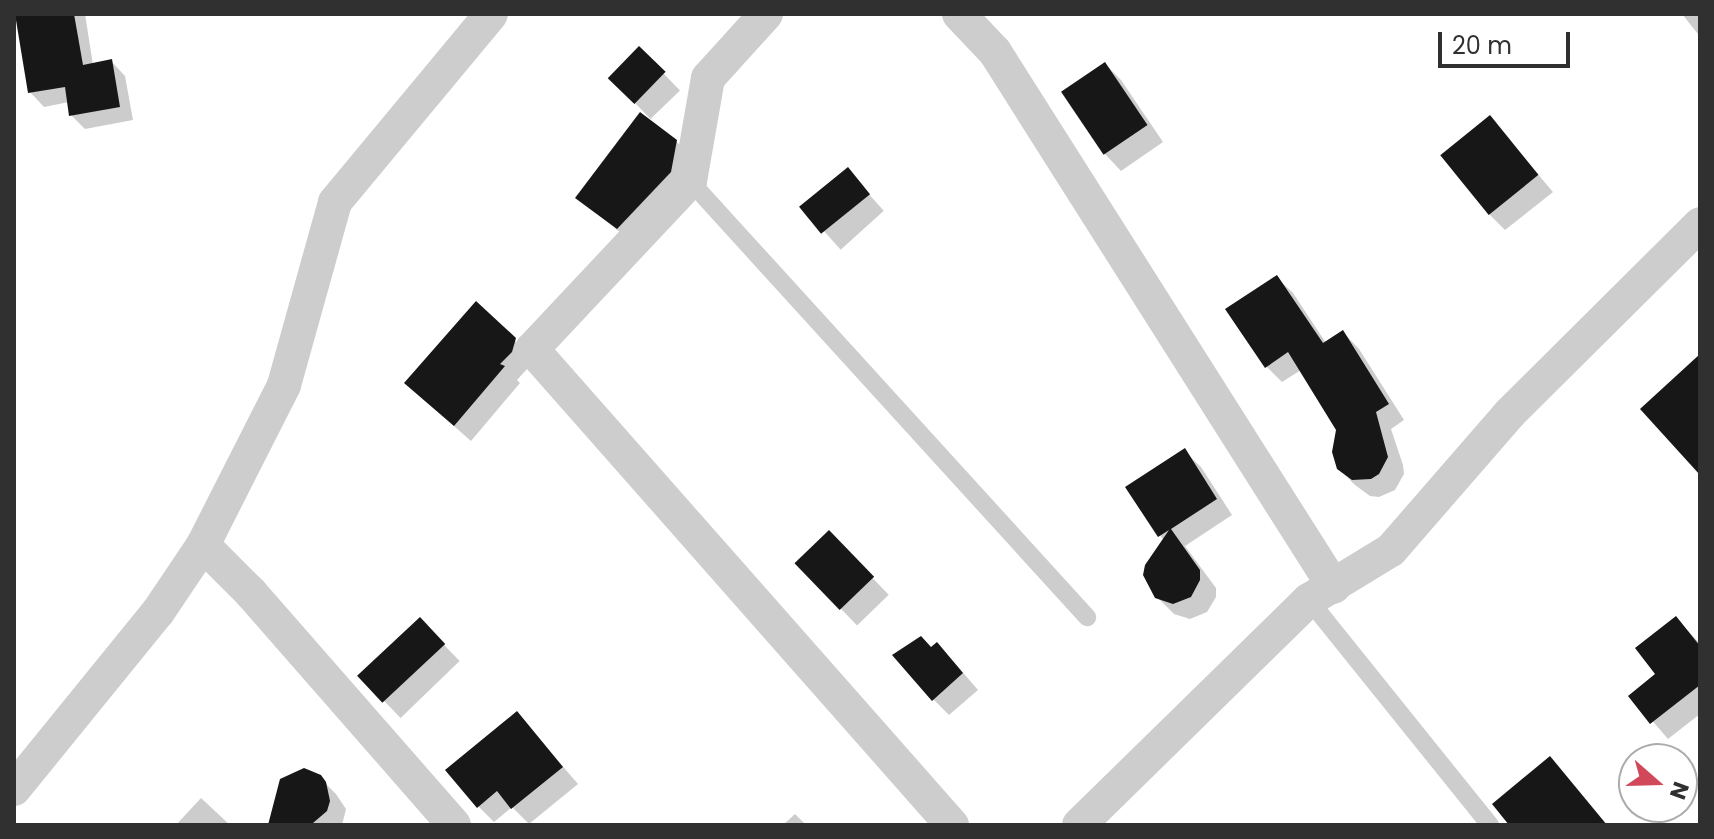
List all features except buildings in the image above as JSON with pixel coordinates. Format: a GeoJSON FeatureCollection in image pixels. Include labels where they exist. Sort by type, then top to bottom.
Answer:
{"type":"FeatureCollection","features":[{"type":"Feature","properties":{"kind":"street"},"geometry":{"type":"LineString","coordinates":[[14,789],[158,612],[203,545],[284,385],[335,202],[491,14]]}},
{"type":"Feature","properties":{"kind":"street"},"geometry":{"type":"LineString","coordinates":[[766,14],[708,78],[690,181],[532,349],[952,825]]}},
{"type":"Feature","properties":{"kind":"street"},"geometry":{"type":"LineString","coordinates":[[959,14],[995,52],[1322,593]]}},
{"type":"Feature","properties":{"kind":"street"},"geometry":{"type":"LineString","coordinates":[[1079,825],[1322,593],[1391,550],[1510,413],[1700,224]]}},
{"type":"Feature","properties":{"kind":"street"},"geometry":{"type":"LineString","coordinates":[[203,545],[251,593],[454,825]]}},
{"type":"Feature","properties":{"kind":"lane"},"geometry":{"type":"LineString","coordinates":[[690,181],[1087,617]]}},
{"type":"Feature","properties":{"kind":"lane"},"geometry":{"type":"LineString","coordinates":[[1322,593],[1490,825]]}}]}
